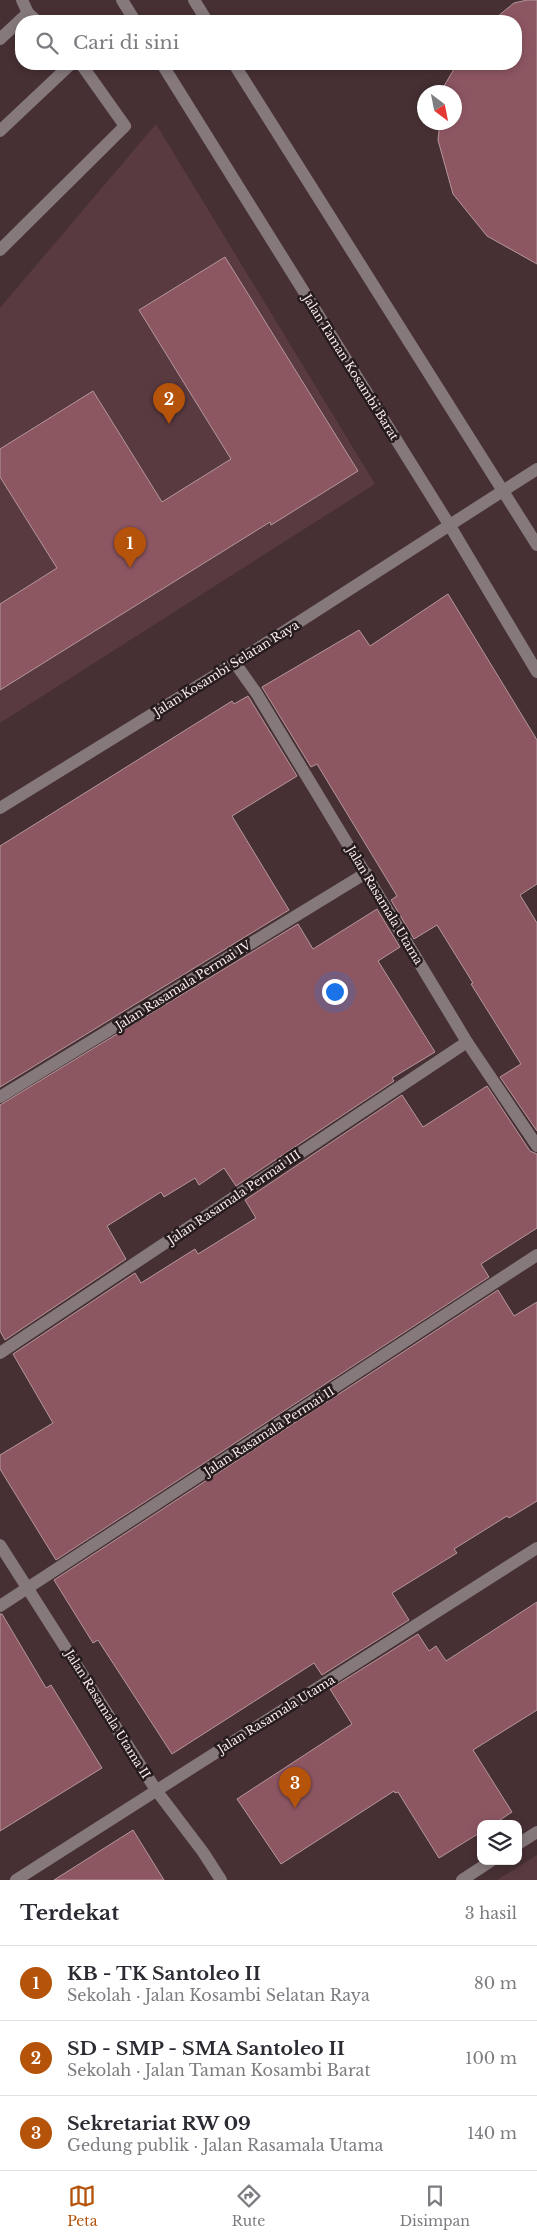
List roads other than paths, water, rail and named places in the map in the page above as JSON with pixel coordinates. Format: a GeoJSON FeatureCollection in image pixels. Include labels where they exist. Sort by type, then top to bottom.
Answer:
{"type":"FeatureCollection","features":[{"type":"Feature","properties":{"kind":"street"},"geometry":{"type":"LineString","coordinates":[[22,0],[31,15]]}},
{"type":"Feature","properties":{"kind":"street"},"geometry":{"type":"LineString","coordinates":[[122,0],[131,15]]}},
{"type":"Feature","properties":{"kind":"street"},"geometry":{"type":"LineString","coordinates":[[194,0],[204,15]]}},
{"type":"Feature","properties":{"kind":"street"},"geometry":{"type":"LineString","coordinates":[[0,39],[15,29]]}},
{"type":"Feature","properties":{"kind":"street"},"geometry":{"type":"LineString","coordinates":[[0,131],[65,70]]}},
{"type":"Feature","properties":{"kind":"street"},"geometry":{"type":"LineString","coordinates":[[0,250],[125,126],[85,70]]}},
{"type":"Feature","properties":{"kind":"street","name":"Jalan Taman Kosambi Barat"},"geometry":{"type":"LineString","coordinates":[[166,70],[453,524],[537,672]]}},
{"type":"Feature","properties":{"kind":"street"},"geometry":{"type":"LineString","coordinates":[[238,70],[501,494],[515,510],[537,545]]}},
{"type":"Feature","properties":{"kind":"street","name":"Jalan Kosambi Selatan Raya"},"geometry":{"type":"LineString","coordinates":[[0,808],[235,663],[537,470]]}},
{"type":"Feature","properties":{"kind":"street","name":"Jalan Rasamala Utama"},"geometry":{"type":"LineString","coordinates":[[235,663],[257,694],[467,1042],[537,1146]]}},
{"type":"Feature","properties":{"kind":"street","name":"Jalan Rasamala Permai IV"},"geometry":{"type":"LineString","coordinates":[[0,1098],[366,873]]}},
{"type":"Feature","properties":{"kind":"street","name":"Jalan Rasamala Permai III"},"geometry":{"type":"LineString","coordinates":[[0,1353],[467,1042]]}},
{"type":"Feature","properties":{"kind":"street","name":"Jalan Rasamala Permai II"},"geometry":{"type":"LineString","coordinates":[[0,1606],[537,1255]]}},
{"type":"Feature","properties":{"kind":"street","name":"Jalan Rasamala Utama II"},"geometry":{"type":"LineString","coordinates":[[0,1545],[156,1790],[203,1852],[221,1880]]}},
{"type":"Feature","properties":{"kind":"street","name":"Jalan Rasamala Utama"},"geometry":{"type":"LineString","coordinates":[[16,1880],[537,1548]]}},
{"type":"Feature","properties":{"kind":"street"},"geometry":{"type":"LineString","coordinates":[[522,1841],[537,1832]]}},
{"type":"Feature","properties":{"kind":"street"},"geometry":{"type":"LineString","coordinates":[[462,1880],[485,1865]]}},
{"type":"Feature","properties":{"kind":"place","name":"SD - SMP - SMA Santoleo II"},"geometry":{"type":"Point","coordinates":[169,424]}},
{"type":"Feature","properties":{"kind":"place","name":"KB - TK Santoleo II"},"geometry":{"type":"Point","coordinates":[130,568]}},
{"type":"Feature","properties":{"kind":"place","name":"Sekretariat RW 09"},"geometry":{"type":"Point","coordinates":[295,1808]}}]}
